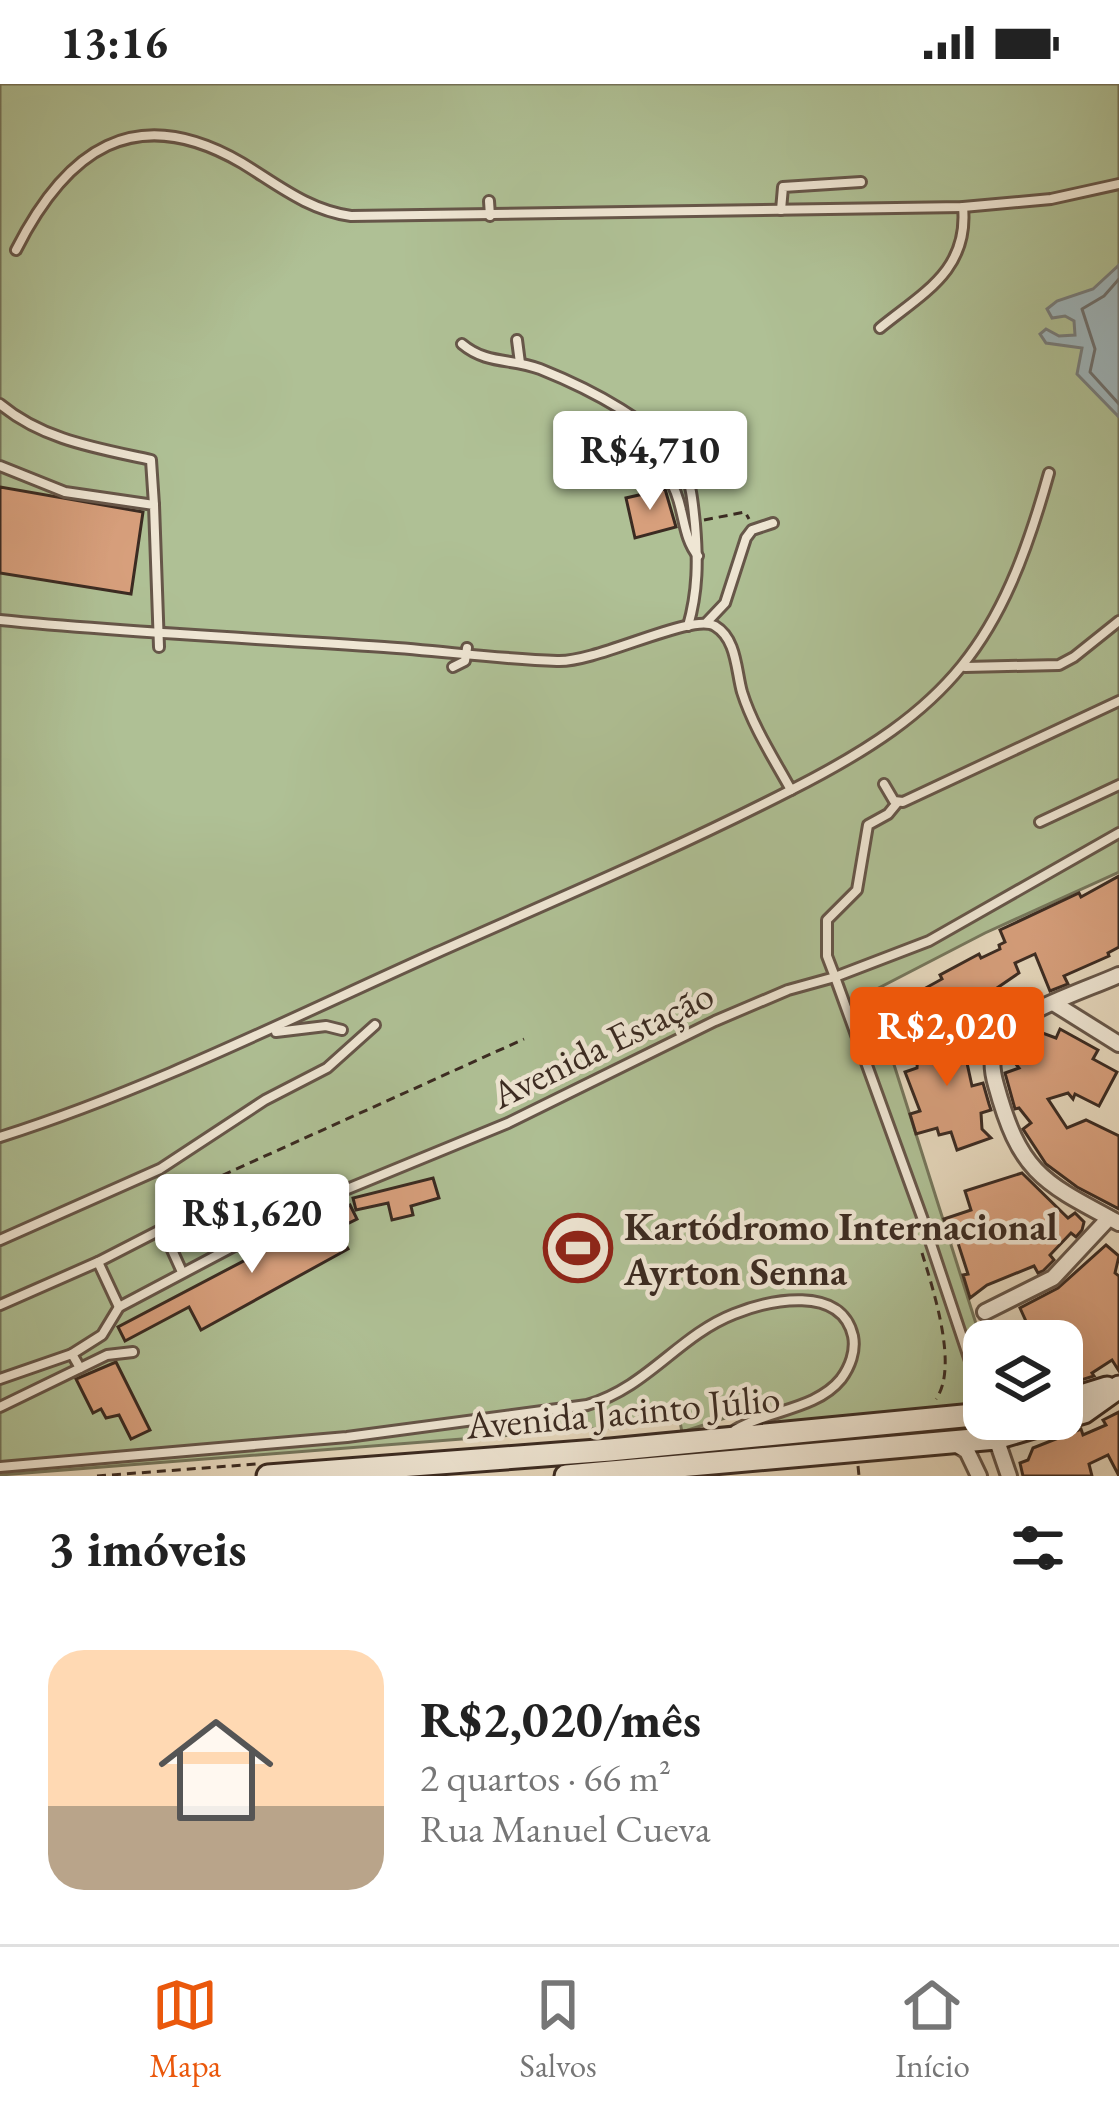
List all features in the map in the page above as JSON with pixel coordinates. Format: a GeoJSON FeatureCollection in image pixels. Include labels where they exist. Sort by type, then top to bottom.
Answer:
{"type":"FeatureCollection","features":[{"type":"Feature","properties":{"kind":"street"},"geometry":{"type":"LineString","coordinates":[[985,1312],[1052,1278],[1114,1221],[1048,1183],[1019,1151],[1009,1133],[992,1058],[1003,1033],[1019,1020],[1119,975]]}},
{"type":"Feature","properties":{"kind":"street"},"geometry":{"type":"LineString","coordinates":[[1054,1004],[1119,1044]]}},
{"type":"Feature","properties":{"kind":"street","name":"Avenida Jacinto Júlio"},"geometry":{"type":"LineString","coordinates":[[1083,1412],[1119,1386]]}},
{"type":"Feature","properties":{"kind":"street","name":"Avenida Jacinto Júlio"},"geometry":{"type":"LineString","coordinates":[[273,1476],[963,1416]]}},
{"type":"Feature","properties":{"kind":"street"},"geometry":{"type":"LineString","coordinates":[[958,1417],[963,1420]]}},
{"type":"Feature","properties":{"kind":"street"},"geometry":{"type":"LineString","coordinates":[[799,1432],[801,1457]]}},
{"type":"Feature","properties":{"kind":"street","name":"Avenida Jacinto Júlio"},"geometry":{"type":"LineString","coordinates":[[566,1476],[979,1440]]}},
{"type":"Feature","properties":{"kind":"street"},"geometry":{"type":"LineString","coordinates":[[997,1440],[1010,1476]]}},
{"type":"Feature","properties":{"kind":"street"},"geometry":{"type":"LineString","coordinates":[[953,1443],[968,1451],[979,1476]]}},
{"type":"Feature","properties":{"kind":"lane"},"geometry":{"type":"LineString","coordinates":[[16,250],[42,203],[76,165],[106,144],[138,138],[214,149],[299,200],[336,214],[490,216],[963,207],[1051,199],[1119,184]]}},
{"type":"Feature","properties":{"kind":"lane"},"geometry":{"type":"LineString","coordinates":[[781,210],[784,187],[861,182]]}},
{"type":"Feature","properties":{"kind":"lane"},"geometry":{"type":"LineString","coordinates":[[489,201],[490,216]]}},
{"type":"Feature","properties":{"kind":"lane"},"geometry":{"type":"LineString","coordinates":[[880,328],[952,266],[964,227],[963,207]]}},
{"type":"Feature","properties":{"kind":"lane"},"geometry":{"type":"LineString","coordinates":[[517,340],[520,363]]}},
{"type":"Feature","properties":{"kind":"lane"},"geometry":{"type":"LineString","coordinates":[[462,344],[484,359],[520,363],[573,384],[653,430],[682,464],[698,556],[697,590],[688,626]]}},
{"type":"Feature","properties":{"kind":"lane"},"geometry":{"type":"LineString","coordinates":[[0,404],[47,433],[151,460],[158,646]]}},
{"type":"Feature","properties":{"kind":"lane"},"geometry":{"type":"LineString","coordinates":[[589,438],[640,450],[667,471],[698,556]]}},
{"type":"Feature","properties":{"kind":"lane"},"geometry":{"type":"LineString","coordinates":[[0,466],[65,492],[154,505]]}},
{"type":"Feature","properties":{"kind":"lane"},"geometry":{"type":"LineString","coordinates":[[0,1137],[109,1100],[268,1033],[671,851],[891,733],[965,667],[992,625],[1023,561],[1049,473]]}},
{"type":"Feature","properties":{"kind":"lane"},"geometry":{"type":"LineString","coordinates":[[0,620],[579,661],[706,622],[724,603],[742,546],[752,530],[772,523]]}},
{"type":"Feature","properties":{"kind":"lane"},"geometry":{"type":"LineString","coordinates":[[965,667],[1059,664],[1075,657],[1119,621]]}},
{"type":"Feature","properties":{"kind":"lane"},"geometry":{"type":"LineString","coordinates":[[706,622],[720,629],[732,647],[750,714],[791,790]]}},
{"type":"Feature","properties":{"kind":"lane"},"geometry":{"type":"LineString","coordinates":[[453,667],[464,662],[466,651]]}},
{"type":"Feature","properties":{"kind":"lane"},"geometry":{"type":"LineString","coordinates":[[963,1343],[827,956],[827,920],[857,890],[868,825],[897,803],[1119,700]]}},
{"type":"Feature","properties":{"kind":"lane"},"geometry":{"type":"LineString","coordinates":[[884,784],[897,803]]}},
{"type":"Feature","properties":{"kind":"lane"},"geometry":{"type":"LineString","coordinates":[[1040,822],[1119,785]]}},
{"type":"Feature","properties":{"kind":"lane","name":"Avenida Estação"},"geometry":{"type":"LineString","coordinates":[[72,1354],[102,1335],[119,1307],[323,1199],[508,1124],[788,990],[929,941],[1119,833]]}},
{"type":"Feature","properties":{"kind":"lane"},"geometry":{"type":"LineString","coordinates":[[0,1240],[160,1169],[265,1100],[327,1068],[375,1025]]}},
{"type":"Feature","properties":{"kind":"lane"},"geometry":{"type":"LineString","coordinates":[[268,1033],[326,1026],[342,1030]]}},
{"type":"Feature","properties":{"kind":"lane"},"geometry":{"type":"LineString","coordinates":[[0,1305],[98,1262],[244,1187]]}},
{"type":"Feature","properties":{"kind":"lane"},"geometry":{"type":"LineString","coordinates":[[163,1230],[182,1272]]}},
{"type":"Feature","properties":{"kind":"lane"},"geometry":{"type":"LineString","coordinates":[[98,1262],[119,1307]]}},
{"type":"Feature","properties":{"kind":"lane"},"geometry":{"type":"LineString","coordinates":[[0,1467],[347,1437],[587,1405],[611,1398],[644,1378],[705,1328],[738,1312],[797,1300],[826,1303],[837,1310],[854,1339],[843,1377],[813,1399],[756,1419],[725,1439]]}},
{"type":"Feature","properties":{"kind":"lane"},"geometry":{"type":"LineString","coordinates":[[0,1407],[116,1352],[133,1352]]}},
{"type":"Feature","properties":{"kind":"lane"},"geometry":{"type":"LineString","coordinates":[[0,1379],[72,1354],[80,1368]]}},
{"type":"Feature","properties":{"kind":"path"},"geometry":{"type":"LineString","coordinates":[[694,522],[746,512],[752,530]]}},
{"type":"Feature","properties":{"kind":"path"},"geometry":{"type":"LineString","coordinates":[[225,1198],[218,1181],[221,1176],[524,1039]]}},
{"type":"Feature","properties":{"kind":"path"},"geometry":{"type":"LineString","coordinates":[[920,1248],[937,1310],[946,1378],[934,1405]]}},
{"type":"Feature","properties":{"kind":"green space"},"geometry":{"type":"Polygon","coordinates":[[[0,84],[1119,84],[1119,872],[871,992],[975,1320],[963,1320],[963,1408],[770,1423],[765,1405],[682,1432],[680,1422],[0,1475],[0,84]]]}},
{"type":"Feature","properties":{"kind":"water"},"geometry":{"type":"Polygon","coordinates":[[[1119,265],[1118,416],[1077,374],[1082,348],[1046,343],[1040,334],[1046,329],[1059,336],[1075,335],[1074,321],[1065,316],[1052,318],[1047,309],[1093,289],[1119,265]]]}},
{"type":"Feature","properties":{"kind":"building"},"geometry":{"type":"Polygon","coordinates":[[[0,487],[143,512],[131,594],[0,573],[0,487]]]}},
{"type":"Feature","properties":{"kind":"building"},"geometry":{"type":"Polygon","coordinates":[[[665,489],[676,527],[635,538],[626,498],[665,489]]]}},
{"type":"Feature","properties":{"kind":"building"},"geometry":{"type":"Polygon","coordinates":[[[1119,876],[1119,947],[1109,956],[1064,976],[1068,984],[1050,991],[1035,954],[1015,963],[1019,973],[997,988],[1003,999],[964,1019],[951,996],[931,1007],[922,990],[979,954],[981,958],[1000,949],[1005,942],[1000,930],[1119,876]]]}},
{"type":"Feature","properties":{"kind":"building"},"geometry":{"type":"Polygon","coordinates":[[[920,1021],[983,1048],[967,1051],[967,1063],[972,1086],[983,1083],[991,1110],[981,1113],[982,1129],[991,1138],[957,1150],[951,1132],[939,1135],[937,1128],[916,1134],[910,1114],[920,1111],[905,1072],[917,1068],[920,1021]]]}},
{"type":"Feature","properties":{"kind":"building"},"geometry":{"type":"Polygon","coordinates":[[[1060,1029],[1098,1050],[1093,1059],[1117,1072],[1099,1106],[1068,1093],[1048,1099],[1067,1128],[1086,1120],[1119,1136],[1119,1209],[1046,1164],[1023,1129],[1031,1123],[1015,1109],[1005,1073],[1019,1068],[1012,1059],[1034,1043],[1040,1032],[1056,1038],[1060,1029]]]}},
{"type":"Feature","properties":{"kind":"building"},"geometry":{"type":"Polygon","coordinates":[[[1022,1173],[1068,1218],[1075,1213],[1084,1222],[1082,1230],[1076,1237],[1071,1233],[1050,1255],[1054,1260],[1043,1271],[1038,1273],[1034,1266],[987,1285],[970,1298],[957,1240],[952,1242],[944,1219],[971,1210],[965,1191],[1022,1173]]]}},
{"type":"Feature","properties":{"kind":"building"},"geometry":{"type":"Polygon","coordinates":[[[433,1178],[439,1198],[411,1206],[413,1215],[392,1220],[388,1203],[356,1210],[353,1198],[433,1178]]]}},
{"type":"Feature","properties":{"kind":"building"},"geometry":{"type":"Polygon","coordinates":[[[350,1205],[357,1219],[337,1229],[348,1249],[201,1330],[189,1307],[125,1341],[118,1327],[350,1205]]]}},
{"type":"Feature","properties":{"kind":"building"},"geometry":{"type":"Polygon","coordinates":[[[1106,1245],[1119,1256],[1115,1273],[1119,1276],[1119,1371],[1112,1360],[1083,1379],[1083,1320],[1025,1320],[1020,1308],[1058,1288],[1106,1245]]]}},
{"type":"Feature","properties":{"kind":"building"},"geometry":{"type":"Polygon","coordinates":[[[116,1362],[150,1430],[131,1439],[119,1415],[106,1418],[101,1409],[93,1413],[76,1379],[116,1362]]]}},
{"type":"Feature","properties":{"kind":"building"},"geometry":{"type":"Polygon","coordinates":[[[1119,1412],[1119,1476],[1108,1455],[1089,1464],[1092,1476],[1023,1476],[1020,1463],[1028,1460],[1033,1448],[1053,1440],[1083,1440],[1083,1435],[1106,1425],[1103,1420],[1119,1412]]]}},
{"type":"Feature","properties":{"kind":"place","name":"Kartódromo Internacional Ayrton Senna"},"geometry":{"type":"Point","coordinates":[578,1248]}}]}
